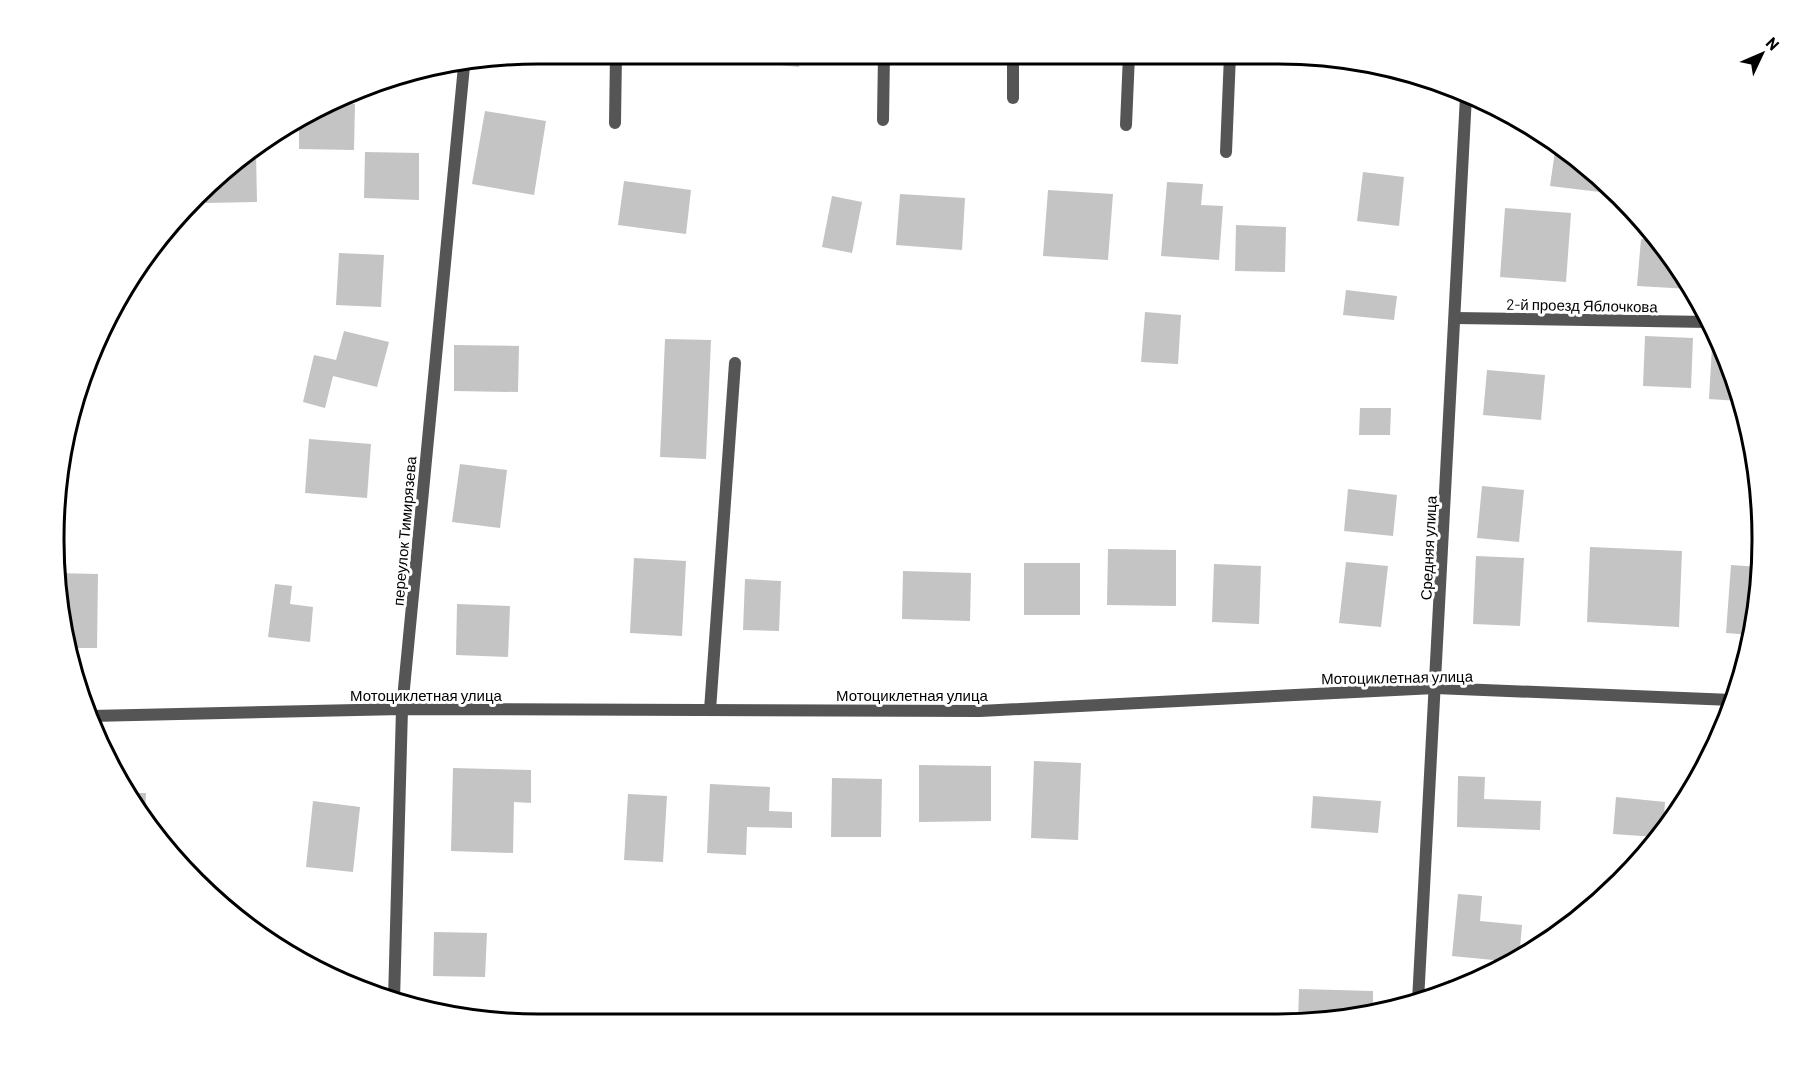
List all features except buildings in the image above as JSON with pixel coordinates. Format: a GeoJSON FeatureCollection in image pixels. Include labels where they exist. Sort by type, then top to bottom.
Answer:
{"type":"FeatureCollection","features":[{"type":"Feature","properties":{"kind":"street"},"geometry":{"type":"LineString","coordinates":[[615,123],[616,64]]}},
{"type":"Feature","properties":{"kind":"street"},"geometry":{"type":"LineString","coordinates":[[883,120],[884,64]]}},
{"type":"Feature","properties":{"kind":"street"},"geometry":{"type":"LineString","coordinates":[[1013,64],[1013,98]]}},
{"type":"Feature","properties":{"kind":"street"},"geometry":{"type":"LineString","coordinates":[[1126,125],[1129,64]]}},
{"type":"Feature","properties":{"kind":"street"},"geometry":{"type":"LineString","coordinates":[[1226,152],[1230,64]]}},
{"type":"Feature","properties":{"kind":"street","name":"переулок Тимирязева"},"geometry":{"type":"LineString","coordinates":[[394,990],[402,709],[464,71]]}},
{"type":"Feature","properties":{"kind":"street","name":"Средняя улица"},"geometry":{"type":"LineString","coordinates":[[1419,991],[1466,104]]}},
{"type":"Feature","properties":{"kind":"street","name":"2-й проезд Яблочкова"},"geometry":{"type":"LineString","coordinates":[[1455,318],[1699,322]]}},
{"type":"Feature","properties":{"kind":"street"},"geometry":{"type":"LineString","coordinates":[[710,710],[735,363]]}},
{"type":"Feature","properties":{"kind":"street","name":"Мотоциклетная улица"},"geometry":{"type":"LineString","coordinates":[[99,716],[402,709],[980,711],[1435,688],[1723,700]]}}]}
